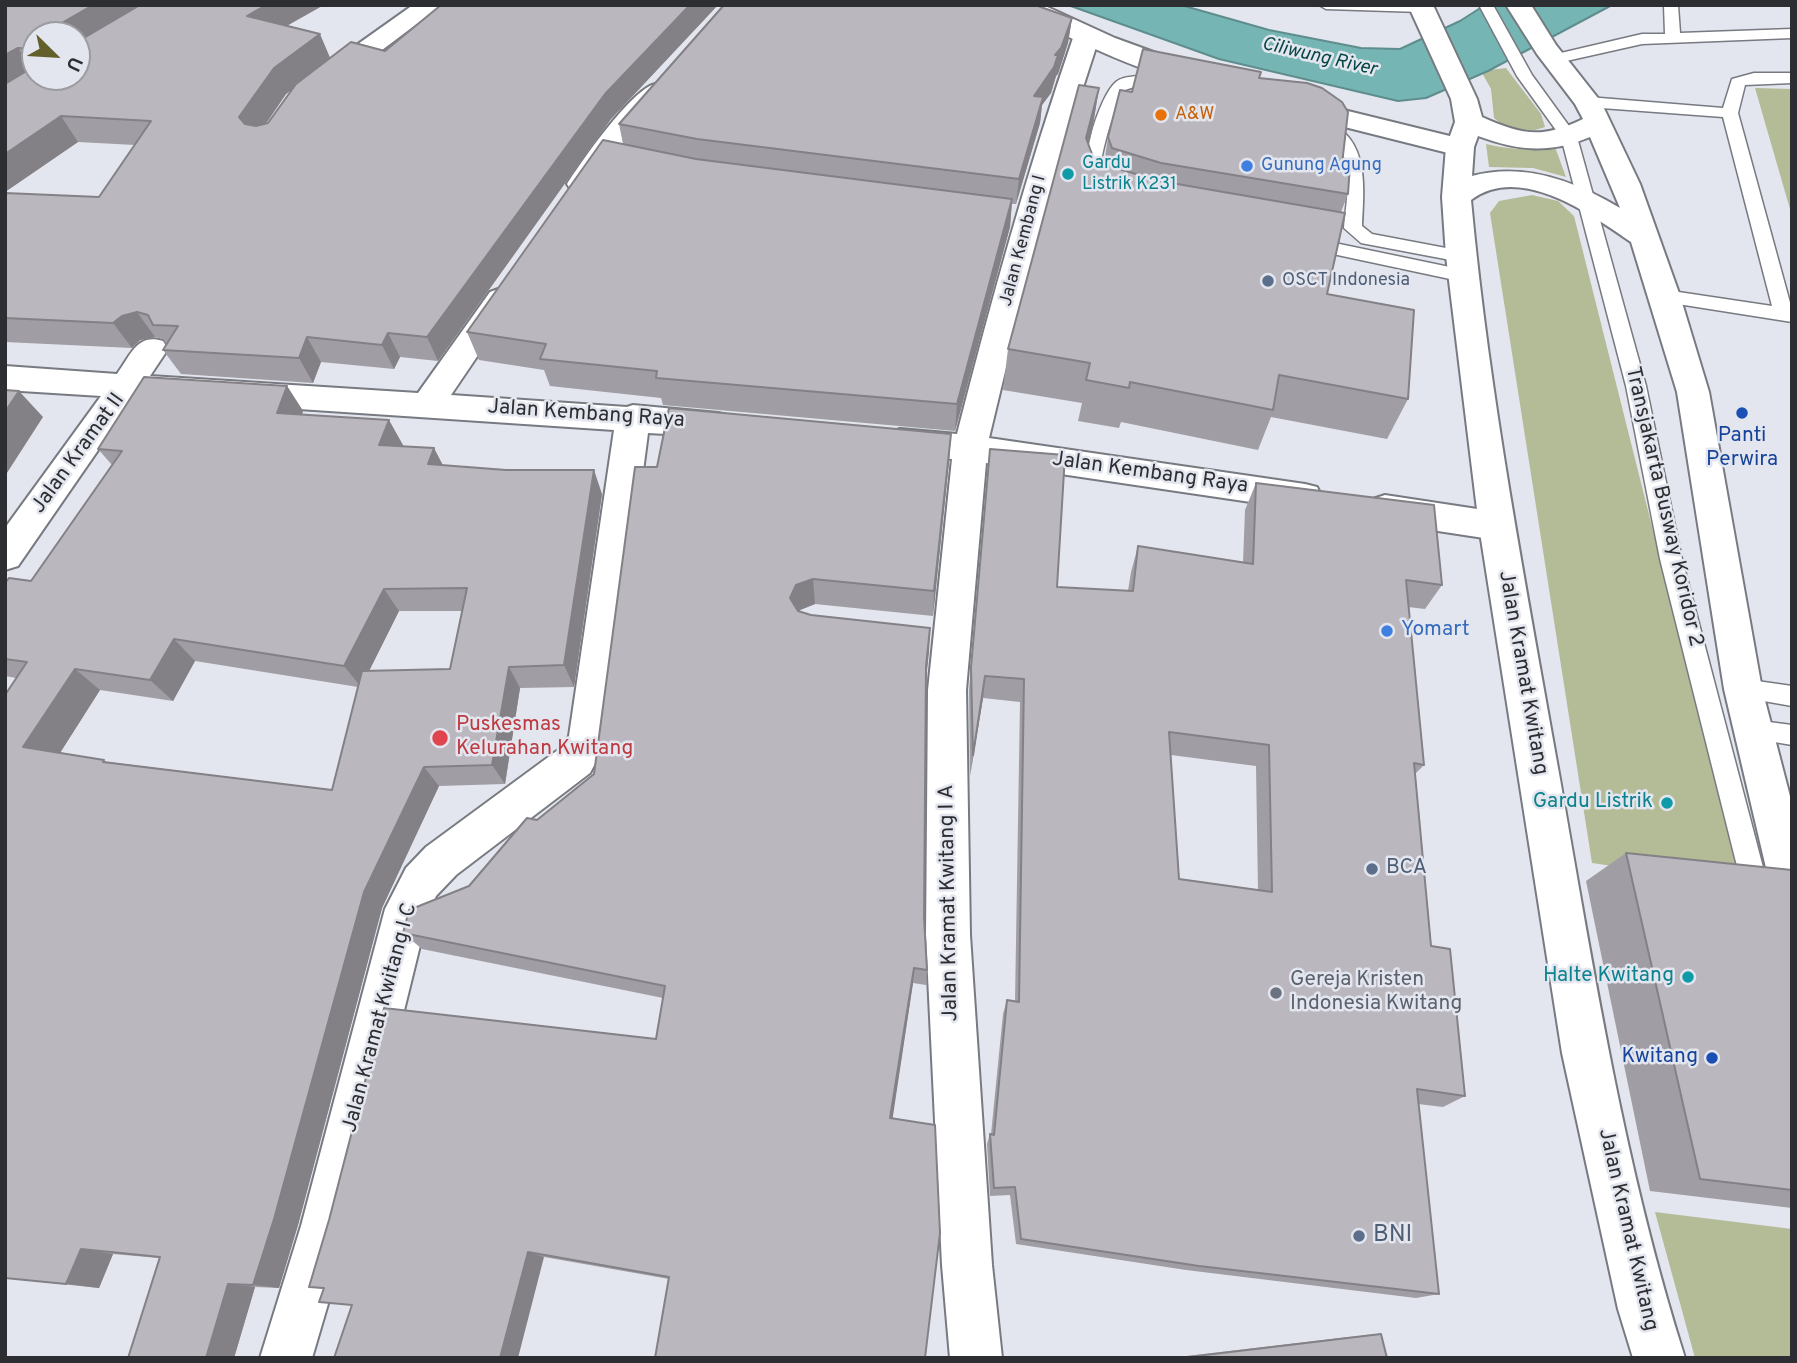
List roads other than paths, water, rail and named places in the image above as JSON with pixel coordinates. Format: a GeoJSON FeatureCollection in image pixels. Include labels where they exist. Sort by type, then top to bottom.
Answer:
{"type":"FeatureCollection","features":[{"type":"Feature","properties":{"kind":"street"},"geometry":{"type":"LineString","coordinates":[[313,88],[430,5]]}},
{"type":"Feature","properties":{"kind":"street"},"geometry":{"type":"LineString","coordinates":[[1023,5],[1086,38],[1140,59],[1216,82]]}},
{"type":"Feature","properties":{"kind":"street"},"geometry":{"type":"LineString","coordinates":[[1518,5],[1549,54],[1592,112],[1626,184],[1665,296],[1693,393],[1743,689],[1772,733],[1783,863]]}},
{"type":"Feature","properties":{"kind":"street"},"geometry":{"type":"LineString","coordinates":[[1421,7],[1434,32],[1464,123]]}},
{"type":"Feature","properties":{"kind":"street","name":"Jalan Kembang I"},"geometry":{"type":"LineString","coordinates":[[970,448],[1016,216],[1054,132],[1086,38]]}},
{"type":"Feature","properties":{"kind":"street"},"geometry":{"type":"LineString","coordinates":[[569,202],[613,159],[623,127],[677,68]]}},
{"type":"Feature","properties":{"kind":"street"},"geometry":{"type":"LineString","coordinates":[[1272,107],[1464,123],[1523,142],[1569,137],[1592,112]]}},
{"type":"Feature","properties":{"kind":"street","name":"Jalan Kramat Kwitang"},"geometry":{"type":"LineString","coordinates":[[1464,123],[1456,197],[1462,266],[1497,526],[1585,1053],[1644,1309],[1659,1358]]}},
{"type":"Feature","properties":{"kind":"street"},"geometry":{"type":"LineString","coordinates":[[1456,197],[1478,183],[1523,181],[1549,185],[1586,199],[1645,237]]}},
{"type":"Feature","properties":{"kind":"street"},"geometry":{"type":"LineString","coordinates":[[427,405],[514,280]]}},
{"type":"Feature","properties":{"kind":"street","name":"Jalan Kramat II"},"geometry":{"type":"LineString","coordinates":[[5,556],[152,349]]}},
{"type":"Feature","properties":{"kind":"street","name":"Jalan Kembang Raya"},"geometry":{"type":"LineString","coordinates":[[5,378],[634,417],[754,428]]}},
{"type":"Feature","properties":{"kind":"street","name":"Jalan Kramat Kwitang I C"},"geometry":{"type":"LineString","coordinates":[[286,1358],[326,1226],[407,909],[421,882],[441,861],[576,760],[588,739],[634,417]]}},
{"type":"Feature","properties":{"kind":"street","name":"Jalan Kembang Raya"},"geometry":{"type":"LineString","coordinates":[[876,439],[970,448],[1497,526]]}},
{"type":"Feature","properties":{"kind":"street","name":"Jalan Kramat Kwitang I A"},"geometry":{"type":"LineString","coordinates":[[970,448],[938,636],[947,690],[948,935],[967,1265],[976,1358]]}},
{"type":"Feature","properties":{"kind":"lane"},"geometry":{"type":"LineString","coordinates":[[1326,5],[1421,7]]}},
{"type":"Feature","properties":{"kind":"lane","name":"Transjakarta Busway Koridor 2"},"geometry":{"type":"LineString","coordinates":[[1486,5],[1525,76],[1569,137],[1636,386],[1671,559],[1783,863]]}},
{"type":"Feature","properties":{"kind":"lane"},"geometry":{"type":"LineString","coordinates":[[1671,5],[1673,37]]}},
{"type":"Feature","properties":{"kind":"lane"},"geometry":{"type":"LineString","coordinates":[[1549,54],[1642,39],[1792,33]]}},
{"type":"Feature","properties":{"kind":"lane"},"geometry":{"type":"LineString","coordinates":[[1665,296],[1787,315],[1730,113],[1738,82],[1754,78],[1792,78]]}},
{"type":"Feature","properties":{"kind":"lane"},"geometry":{"type":"LineString","coordinates":[[1105,202],[1095,198],[1090,182],[1112,94],[1124,83],[1143,81],[1178,92]]}},
{"type":"Feature","properties":{"kind":"lane"},"geometry":{"type":"LineString","coordinates":[[1272,107],[1320,125],[1346,142],[1354,155],[1353,228],[1367,239],[1462,266]]}},
{"type":"Feature","properties":{"kind":"lane"},"geometry":{"type":"LineString","coordinates":[[1592,112],[1730,113]]}},
{"type":"Feature","properties":{"kind":"lane"},"geometry":{"type":"LineString","coordinates":[[1290,240],[1462,266]]}},
{"type":"Feature","properties":{"kind":"lane"},"geometry":{"type":"LineString","coordinates":[[1743,689],[1792,696]]}},
{"type":"Feature","properties":{"kind":"water","name":"Ciliwung River"},"geometry":{"type":"Polygon","coordinates":[[[1068,5],[1181,5],[1269,30],[1361,48],[1400,49],[1460,21],[1485,5],[1612,5],[1488,71],[1426,98],[1398,101],[1219,59],[1068,5]]]}},
{"type":"Feature","properties":{"kind":"place","name":"A&W"},"geometry":{"type":"Point","coordinates":[1161,115]}},
{"type":"Feature","properties":{"kind":"place","name":"Gunung Agung"},"geometry":{"type":"Point","coordinates":[1247,166]}},
{"type":"Feature","properties":{"kind":"place","name":"Gardu Listrik K231"},"geometry":{"type":"Point","coordinates":[1068,174]}},
{"type":"Feature","properties":{"kind":"place","name":"OSCT Indonesia"},"geometry":{"type":"Point","coordinates":[1268,281]}},
{"type":"Feature","properties":{"kind":"place","name":"Panti Perwira"},"geometry":{"type":"Point","coordinates":[1742,413]}},
{"type":"Feature","properties":{"kind":"place","name":"Yomart"},"geometry":{"type":"Point","coordinates":[1387,631]}},
{"type":"Feature","properties":{"kind":"place","name":"Puskesmas Kelurahan Kwitang"},"geometry":{"type":"Point","coordinates":[440,738]}},
{"type":"Feature","properties":{"kind":"place","name":"Gardu Listrik"},"geometry":{"type":"Point","coordinates":[1667,803]}},
{"type":"Feature","properties":{"kind":"place","name":"BCA"},"geometry":{"type":"Point","coordinates":[1372,869]}},
{"type":"Feature","properties":{"kind":"place","name":"Halte Kwitang"},"geometry":{"type":"Point","coordinates":[1688,977]}},
{"type":"Feature","properties":{"kind":"place","name":"Gereja Kristen Indonesia Kwitang"},"geometry":{"type":"Point","coordinates":[1276,993]}},
{"type":"Feature","properties":{"kind":"place","name":"Kwitang"},"geometry":{"type":"Point","coordinates":[1712,1058]}},
{"type":"Feature","properties":{"kind":"place","name":"BNI"},"geometry":{"type":"Point","coordinates":[1359,1236]}}]}
